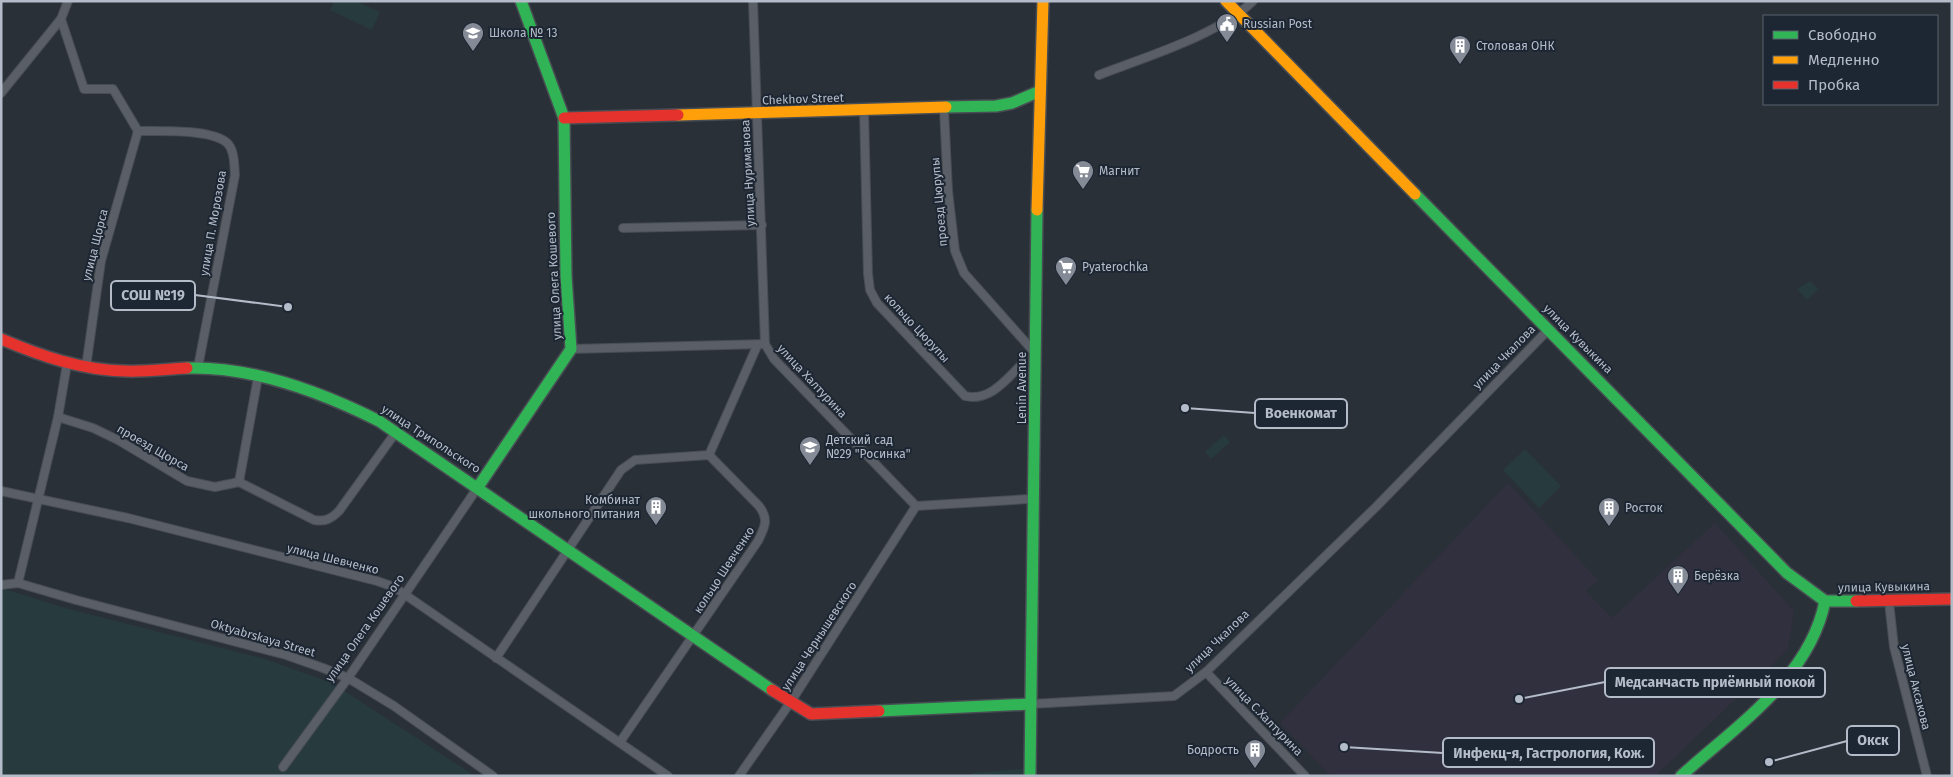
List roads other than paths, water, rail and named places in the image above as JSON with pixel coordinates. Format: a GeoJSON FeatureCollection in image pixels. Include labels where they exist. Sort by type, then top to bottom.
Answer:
{"type":"FeatureCollection","features":[{"type":"Feature","properties":{"kind":"street"},"geometry":{"type":"LineString","coordinates":[[1,93],[61,19],[68,1]]}},
{"type":"Feature","properties":{"kind":"street","name":"улица Олега Кошевого"},"geometry":{"type":"LineString","coordinates":[[282,767],[348,678],[571,349],[566,276],[564,118],[521,1]]}},
{"type":"Feature","properties":{"kind":"street","name":"улица Нуриманова"},"geometry":{"type":"LineString","coordinates":[[753,1],[765,344]]}},
{"type":"Feature","properties":{"kind":"street","name":"Lenin Avenue"},"geometry":{"type":"LineString","coordinates":[[1030,776],[1043,1]]}},
{"type":"Feature","properties":{"kind":"street","name":"улица Кувыкина"},"geometry":{"type":"LineString","coordinates":[[1226,1],[1787,573],[1825,601],[1890,602],[1952,599]]}},
{"type":"Feature","properties":{"kind":"street"},"geometry":{"type":"LineString","coordinates":[[1099,75],[1218,27],[1239,15],[1253,1]]}},
{"type":"Feature","properties":{"kind":"street"},"geometry":{"type":"LineString","coordinates":[[61,19],[84,89],[113,89],[138,131]]}},
{"type":"Feature","properties":{"kind":"street","name":"Chekhov Street"},"geometry":{"type":"LineString","coordinates":[[564,118],[944,109],[1005,105],[1040,91]]}},
{"type":"Feature","properties":{"kind":"street","name":"проезд Цюрупы"},"geometry":{"type":"LineString","coordinates":[[944,109],[948,191],[955,251],[964,273],[1036,354]]}},
{"type":"Feature","properties":{"kind":"street","name":"кольцо Цюрупы"},"geometry":{"type":"LineString","coordinates":[[864,110],[868,274],[870,290],[877,303],[965,396],[974,398],[986,395],[997,388],[1021,365]]}},
{"type":"Feature","properties":{"kind":"street","name":"улица Щорса"},"geometry":{"type":"LineString","coordinates":[[86,367],[101,261],[138,131]]}},
{"type":"Feature","properties":{"kind":"street","name":"улица П. Морозова"},"geometry":{"type":"LineString","coordinates":[[138,131],[202,134],[225,141],[230,148],[234,160],[235,175],[198,367]]}},
{"type":"Feature","properties":{"kind":"street"},"geometry":{"type":"LineString","coordinates":[[623,228],[762,225]]}},
{"type":"Feature","properties":{"kind":"street","name":"улица Чкалова"},"geometry":{"type":"LineString","coordinates":[[790,703],[811,714],[1174,696],[1206,672],[1376,507],[1549,329]]}},
{"type":"Feature","properties":{"kind":"street","name":"улица Трипольского"},"geometry":{"type":"LineString","coordinates":[[1,339],[37,355],[67,364],[86,367],[124,371],[198,367],[228,370],[258,377],[355,408],[396,432],[478,487],[790,703]]}},
{"type":"Feature","properties":{"kind":"street","name":"улица Халтурина"},"geometry":{"type":"LineString","coordinates":[[571,349],[756,346],[765,344],[774,359],[916,506]]}},
{"type":"Feature","properties":{"kind":"street"},"geometry":{"type":"LineString","coordinates":[[496,658],[620,470],[635,460],[709,455],[756,346]]}},
{"type":"Feature","properties":{"kind":"street"},"geometry":{"type":"LineString","coordinates":[[18,583],[58,418],[67,364]]}},
{"type":"Feature","properties":{"kind":"street"},"geometry":{"type":"LineString","coordinates":[[258,377],[238,482],[314,520],[328,520],[339,512],[396,432]]}},
{"type":"Feature","properties":{"kind":"street","name":"проезд Щорса"},"geometry":{"type":"LineString","coordinates":[[58,418],[93,428],[118,440],[187,481],[215,487],[238,482]]}},
{"type":"Feature","properties":{"kind":"street","name":"кольцо Шевченко"},"geometry":{"type":"LineString","coordinates":[[620,742],[758,541],[766,526],[765,515],[759,506],[709,455]]}},
{"type":"Feature","properties":{"kind":"street","name":"улица Шевченко"},"geometry":{"type":"LineString","coordinates":[[1,490],[38,497],[377,581],[404,594],[668,776]]}},
{"type":"Feature","properties":{"kind":"street"},"geometry":{"type":"LineString","coordinates":[[916,506],[1029,499]]}},
{"type":"Feature","properties":{"kind":"street","name":"улица Чернышевского"},"geometry":{"type":"LineString","coordinates":[[739,776],[790,703],[916,506]]}},
{"type":"Feature","properties":{"kind":"street","name":"Oktyabrskaya Street"},"geometry":{"type":"LineString","coordinates":[[1,585],[18,583],[286,655],[348,678],[394,706],[492,776]]}},
{"type":"Feature","properties":{"kind":"street"},"geometry":{"type":"LineString","coordinates":[[1681,776],[1780,684],[1809,647],[1820,623],[1825,601]]}},
{"type":"Feature","properties":{"kind":"street","name":"улица Аксакова"},"geometry":{"type":"LineString","coordinates":[[1890,602],[1894,647],[1927,776]]}},
{"type":"Feature","properties":{"kind":"street","name":"улица С.Халтурина"},"geometry":{"type":"LineString","coordinates":[[1206,672],[1304,776]]}},
{"type":"Feature","properties":{"kind":"place","name":"Russian Post"},"geometry":{"type":"Point","coordinates":[1227,43]}},
{"type":"Feature","properties":{"kind":"place","name":"Школа № 13"},"geometry":{"type":"Point","coordinates":[473,52]}},
{"type":"Feature","properties":{"kind":"place","name":"Столовая ОНК"},"geometry":{"type":"Point","coordinates":[1460,65]}},
{"type":"Feature","properties":{"kind":"place","name":"Магнит"},"geometry":{"type":"Point","coordinates":[1083,190]}},
{"type":"Feature","properties":{"kind":"place","name":"Pyaterochka"},"geometry":{"type":"Point","coordinates":[1066,286]}},
{"type":"Feature","properties":{"kind":"place","name":"СОШ №19"},"geometry":{"type":"Point","coordinates":[288,307]}},
{"type":"Feature","properties":{"kind":"place","name":"Военкомат"},"geometry":{"type":"Point","coordinates":[1185,408]}},
{"type":"Feature","properties":{"kind":"place","name":"Детский сад №29 \"Росинка\""},"geometry":{"type":"Point","coordinates":[810,466]}},
{"type":"Feature","properties":{"kind":"place","name":"Комбинат школьного питания"},"geometry":{"type":"Point","coordinates":[656,526]}},
{"type":"Feature","properties":{"kind":"place","name":"Росток"},"geometry":{"type":"Point","coordinates":[1609,527]}},
{"type":"Feature","properties":{"kind":"place","name":"Берёзка"},"geometry":{"type":"Point","coordinates":[1678,595]}},
{"type":"Feature","properties":{"kind":"place","name":"Медсанчасть приёмный покой"},"geometry":{"type":"Point","coordinates":[1519,699]}},
{"type":"Feature","properties":{"kind":"place","name":"Инфекц-я, Гастрология, Кож."},"geometry":{"type":"Point","coordinates":[1344,747]}},
{"type":"Feature","properties":{"kind":"place","name":"Окск"},"geometry":{"type":"Point","coordinates":[1769,762]}},
{"type":"Feature","properties":{"kind":"place","name":"Бодрость"},"geometry":{"type":"Point","coordinates":[1255,769]}}]}
